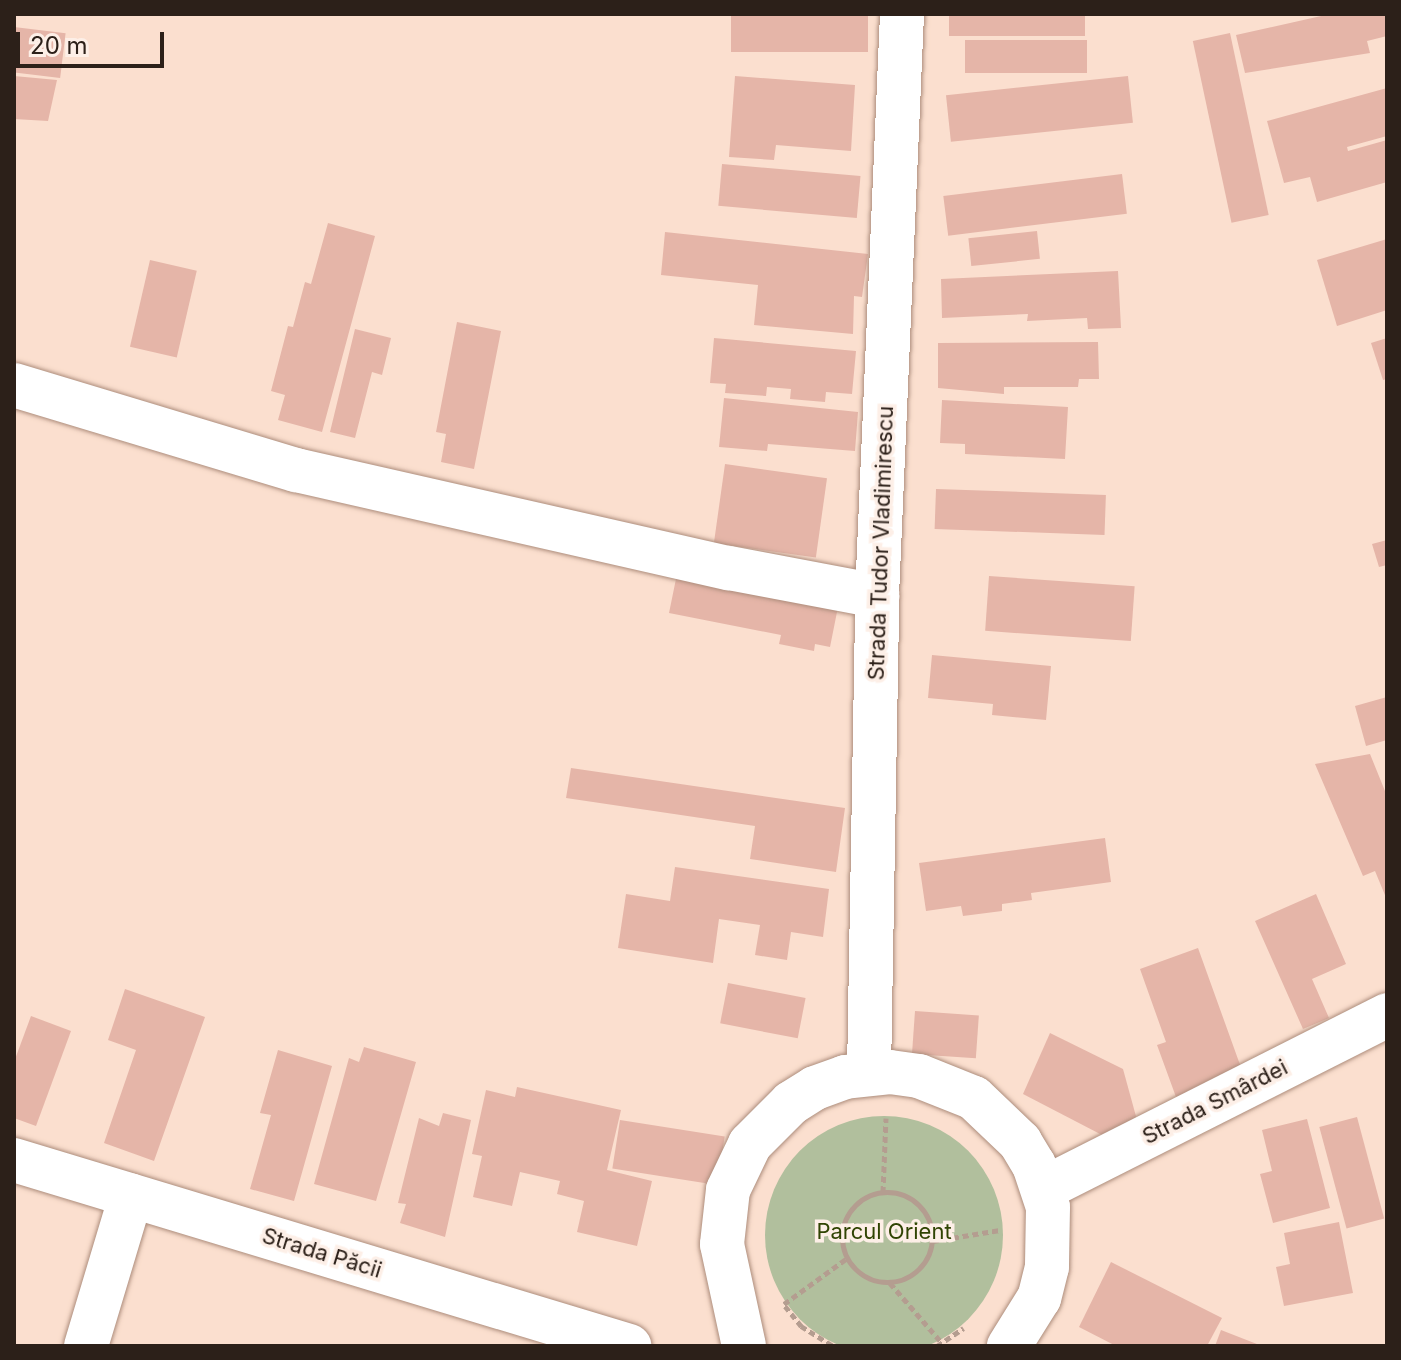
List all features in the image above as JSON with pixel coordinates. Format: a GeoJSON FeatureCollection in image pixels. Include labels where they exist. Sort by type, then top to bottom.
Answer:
{"type":"FeatureCollection","features":[{"type":"Feature","properties":{"kind":"street","name":"Strada Tudor Vladimirescu"},"geometry":{"type":"LineString","coordinates":[[869,1073],[877,596],[902,14]]}},
{"type":"Feature","properties":{"kind":"street"},"geometry":{"type":"LineString","coordinates":[[14,385],[296,470],[729,568],[877,596]]}},
{"type":"Feature","properties":{"kind":"street","name":"Strada Smârdei"},"geometry":{"type":"LineString","coordinates":[[1043,1189],[1387,1015]]}},
{"type":"Feature","properties":{"kind":"street"},"geometry":{"type":"LineString","coordinates":[[744,1346],[722,1244],[728,1190],[735,1171],[764,1126],[791,1103],[815,1088],[869,1073],[919,1076],[974,1098],[1020,1142],[1043,1189],[1050,1235],[1047,1267],[1039,1298],[1009,1346]]}},
{"type":"Feature","properties":{"kind":"street","name":"Strada Păcii"},"geometry":{"type":"LineString","coordinates":[[14,1160],[629,1346]]}},
{"type":"Feature","properties":{"kind":"street"},"geometry":{"type":"LineString","coordinates":[[86,1346],[131,1196]]}},
{"type":"Feature","properties":{"kind":"path"},"geometry":{"type":"LineString","coordinates":[[883,1192],[886,1117]]}},
{"type":"Feature","properties":{"kind":"path"},"geometry":{"type":"LineString","coordinates":[[873,1118],[897,1119]]}},
{"type":"Feature","properties":{"kind":"path"},"geometry":{"type":"LineString","coordinates":[[883,1192],[896,1192],[919,1204],[933,1241],[919,1270],[890,1283],[874,1282],[846,1259],[841,1233],[846,1217],[857,1203],[883,1192]]}},
{"type":"Feature","properties":{"kind":"path"},"geometry":{"type":"LineString","coordinates":[[1002,1219],[1004,1242]]}},
{"type":"Feature","properties":{"kind":"path"},"geometry":{"type":"LineString","coordinates":[[933,1241],[1004,1230]]}},
{"type":"Feature","properties":{"kind":"path"},"geometry":{"type":"LineString","coordinates":[[784,1304],[846,1259]]}},
{"type":"Feature","properties":{"kind":"path"},"geometry":{"type":"LineString","coordinates":[[890,1283],[940,1344],[972,1319]]}},
{"type":"Feature","properties":{"kind":"path"},"geometry":{"type":"LineString","coordinates":[[779,1293],[801,1326],[833,1346]]}},
{"type":"Feature","properties":{"kind":"green space","name":"Parcul Orient"},"geometry":{"type":"Polygon","coordinates":[[[884,1116],[907,1118],[930,1125],[968,1151],[994,1189],[1001,1212],[1001,1258],[994,1281],[968,1319],[930,1345],[907,1352],[884,1354],[861,1352],[838,1345],[800,1319],[774,1281],[767,1258],[765,1235],[767,1212],[774,1189],[800,1151],[838,1125],[861,1118],[884,1116]]]}},
{"type":"Feature","properties":{"kind":"building"},"geometry":{"type":"Polygon","coordinates":[[[731,14],[868,14],[868,52],[731,52],[731,14]]]}},
{"type":"Feature","properties":{"kind":"building"},"geometry":{"type":"Polygon","coordinates":[[[949,14],[1085,14],[1085,36],[949,36],[949,14]]]}},
{"type":"Feature","properties":{"kind":"building"},"geometry":{"type":"Polygon","coordinates":[[[1330,14],[1387,14],[1387,36],[1367,41],[1370,53],[1245,73],[1236,35],[1330,14]]]}},
{"type":"Feature","properties":{"kind":"building"},"geometry":{"type":"Polygon","coordinates":[[[14,27],[66,33],[60,78],[14,72],[14,27]]]}},
{"type":"Feature","properties":{"kind":"building"},"geometry":{"type":"Polygon","coordinates":[[[1230,33],[1269,215],[1232,223],[1193,41],[1230,33]]]}},
{"type":"Feature","properties":{"kind":"building"},"geometry":{"type":"Polygon","coordinates":[[[965,40],[1087,40],[1087,73],[965,73],[965,40]]]}},
{"type":"Feature","properties":{"kind":"building"},"geometry":{"type":"Polygon","coordinates":[[[14,76],[57,80],[48,121],[14,119],[14,76]]]}},
{"type":"Feature","properties":{"kind":"building"},"geometry":{"type":"Polygon","coordinates":[[[735,76],[855,85],[851,151],[776,145],[774,160],[729,157],[735,76]]]}},
{"type":"Feature","properties":{"kind":"building"},"geometry":{"type":"Polygon","coordinates":[[[1128,76],[1133,123],[951,142],[946,95],[1128,76]]]}},
{"type":"Feature","properties":{"kind":"building"},"geometry":{"type":"Polygon","coordinates":[[[1387,88],[1387,136],[1347,147],[1348,151],[1387,140],[1387,182],[1317,202],[1310,177],[1284,183],[1267,121],[1387,88]]]}},
{"type":"Feature","properties":{"kind":"building"},"geometry":{"type":"Polygon","coordinates":[[[722,164],[860,176],[857,218],[718,206],[722,164]]]}},
{"type":"Feature","properties":{"kind":"building"},"geometry":{"type":"Polygon","coordinates":[[[1122,174],[1127,214],[948,236],[943,196],[1122,174]]]}},
{"type":"Feature","properties":{"kind":"building"},"geometry":{"type":"Polygon","coordinates":[[[328,223],[375,236],[322,432],[278,420],[285,395],[271,391],[288,326],[293,327],[305,282],[311,284],[328,223]]]}},
{"type":"Feature","properties":{"kind":"building"},"geometry":{"type":"Polygon","coordinates":[[[1037,231],[1040,259],[971,266],[968,238],[1037,231]]]}},
{"type":"Feature","properties":{"kind":"building"},"geometry":{"type":"Polygon","coordinates":[[[665,232],[868,254],[862,297],[854,296],[853,334],[754,325],[758,285],[661,275],[665,232]]]}},
{"type":"Feature","properties":{"kind":"building"},"geometry":{"type":"Polygon","coordinates":[[[1387,239],[1387,310],[1337,326],[1317,260],[1387,239]]]}},
{"type":"Feature","properties":{"kind":"building"},"geometry":{"type":"Polygon","coordinates":[[[150,260],[197,271],[177,358],[130,347],[150,260]]]}},
{"type":"Feature","properties":{"kind":"building"},"geometry":{"type":"Polygon","coordinates":[[[1118,271],[1121,328],[1088,329],[1087,318],[1027,321],[1028,314],[942,318],[941,279],[1118,271]]]}},
{"type":"Feature","properties":{"kind":"building"},"geometry":{"type":"Polygon","coordinates":[[[457,322],[501,331],[474,469],[441,462],[446,434],[436,432],[457,322]]]}},
{"type":"Feature","properties":{"kind":"building"},"geometry":{"type":"Polygon","coordinates":[[[355,329],[391,338],[382,375],[372,372],[355,438],[330,432],[355,329]]]}},
{"type":"Feature","properties":{"kind":"building"},"geometry":{"type":"Polygon","coordinates":[[[714,338],[856,351],[852,394],[826,392],[825,402],[790,399],[791,389],[767,387],[766,396],[725,393],[726,384],[710,383],[714,338]]]}},
{"type":"Feature","properties":{"kind":"building"},"geometry":{"type":"Polygon","coordinates":[[[1387,338],[1387,379],[1383,380],[1371,343],[1387,338]]]}},
{"type":"Feature","properties":{"kind":"building"},"geometry":{"type":"Polygon","coordinates":[[[1098,342],[1099,379],[1079,379],[1078,387],[1004,387],[1004,394],[938,388],[938,343],[1098,342]]]}},
{"type":"Feature","properties":{"kind":"building"},"geometry":{"type":"Polygon","coordinates":[[[724,398],[858,412],[855,451],[768,444],[767,451],[719,447],[724,398]]]}},
{"type":"Feature","properties":{"kind":"building"},"geometry":{"type":"Polygon","coordinates":[[[942,400],[1068,407],[1065,459],[965,454],[965,444],[940,443],[942,400]]]}},
{"type":"Feature","properties":{"kind":"building"},"geometry":{"type":"Polygon","coordinates":[[[725,464],[827,478],[816,558],[714,543],[725,464]]]}},
{"type":"Feature","properties":{"kind":"building"},"geometry":{"type":"Polygon","coordinates":[[[936,489],[1106,495],[1105,535],[935,529],[936,489]]]}},
{"type":"Feature","properties":{"kind":"building"},"geometry":{"type":"Polygon","coordinates":[[[1387,540],[1387,565],[1379,567],[1372,544],[1387,540]]]}},
{"type":"Feature","properties":{"kind":"building"},"geometry":{"type":"Polygon","coordinates":[[[678,569],[839,602],[830,647],[815,644],[814,651],[779,644],[781,635],[669,613],[678,569]]]}},
{"type":"Feature","properties":{"kind":"building"},"geometry":{"type":"Polygon","coordinates":[[[989,576],[1135,586],[1131,641],[985,631],[989,576]]]}},
{"type":"Feature","properties":{"kind":"building"},"geometry":{"type":"Polygon","coordinates":[[[932,655],[1051,666],[1046,720],[992,715],[993,704],[928,698],[932,655]]]}},
{"type":"Feature","properties":{"kind":"building"},"geometry":{"type":"Polygon","coordinates":[[[1387,697],[1387,740],[1366,746],[1355,706],[1387,697]]]}},
{"type":"Feature","properties":{"kind":"building"},"geometry":{"type":"Polygon","coordinates":[[[1370,754],[1387,796],[1387,900],[1375,871],[1363,876],[1315,764],[1370,754]]]}},
{"type":"Feature","properties":{"kind":"building"},"geometry":{"type":"Polygon","coordinates":[[[571,768],[845,808],[836,872],[750,859],[755,826],[566,798],[571,768]]]}},
{"type":"Feature","properties":{"kind":"building"},"geometry":{"type":"Polygon","coordinates":[[[1105,838],[1111,882],[1031,893],[1032,900],[1002,904],[1002,911],[963,916],[961,906],[926,911],[919,863],[1105,838]]]}},
{"type":"Feature","properties":{"kind":"building"},"geometry":{"type":"Polygon","coordinates":[[[675,867],[829,889],[823,937],[791,932],[787,960],[755,955],[760,925],[719,919],[713,963],[618,948],[626,894],[670,901],[675,867]]]}},
{"type":"Feature","properties":{"kind":"building"},"geometry":{"type":"Polygon","coordinates":[[[1316,894],[1346,964],[1312,979],[1329,1018],[1303,1029],[1255,921],[1316,894]]]}},
{"type":"Feature","properties":{"kind":"building"},"geometry":{"type":"Polygon","coordinates":[[[1198,948],[1243,1073],[1176,1097],[1157,1045],[1166,1042],[1140,969],[1198,948]]]}},
{"type":"Feature","properties":{"kind":"building"},"geometry":{"type":"Polygon","coordinates":[[[728,983],[806,998],[798,1038],[720,1023],[728,983]]]}},
{"type":"Feature","properties":{"kind":"building"},"geometry":{"type":"Polygon","coordinates":[[[125,989],[205,1017],[154,1161],[104,1143],[136,1050],[108,1040],[125,989]]]}},
{"type":"Feature","properties":{"kind":"building"},"geometry":{"type":"Polygon","coordinates":[[[915,1011],[979,1015],[976,1058],[912,1054],[915,1011]]]}},
{"type":"Feature","properties":{"kind":"building"},"geometry":{"type":"Polygon","coordinates":[[[31,1016],[71,1031],[36,1126],[14,1118],[14,1062],[31,1016]]]}},
{"type":"Feature","properties":{"kind":"building"},"geometry":{"type":"Polygon","coordinates":[[[1050,1033],[1123,1069],[1137,1120],[1102,1135],[1023,1094],[1050,1033]]]}},
{"type":"Feature","properties":{"kind":"building"},"geometry":{"type":"Polygon","coordinates":[[[364,1047],[416,1062],[376,1201],[314,1184],[349,1058],[359,1062],[364,1047]]]}},
{"type":"Feature","properties":{"kind":"building"},"geometry":{"type":"Polygon","coordinates":[[[278,1050],[332,1066],[294,1201],[250,1189],[271,1115],[260,1113],[278,1050]]]}},
{"type":"Feature","properties":{"kind":"building"},"geometry":{"type":"Polygon","coordinates":[[[517,1087],[621,1110],[607,1170],[652,1181],[637,1246],[577,1232],[584,1201],[557,1194],[560,1181],[520,1172],[512,1206],[473,1197],[482,1156],[472,1154],[486,1090],[515,1097],[517,1087]]]}},
{"type":"Feature","properties":{"kind":"building"},"geometry":{"type":"Polygon","coordinates":[[[443,1113],[471,1120],[445,1237],[400,1223],[406,1204],[398,1203],[419,1118],[439,1126],[443,1113]]]}},
{"type":"Feature","properties":{"kind":"building"},"geometry":{"type":"Polygon","coordinates":[[[1357,1117],[1384,1218],[1347,1229],[1319,1127],[1357,1117]]]}},
{"type":"Feature","properties":{"kind":"building"},"geometry":{"type":"Polygon","coordinates":[[[1307,1119],[1330,1208],[1273,1223],[1260,1174],[1272,1171],[1262,1130],[1307,1119]]]}},
{"type":"Feature","properties":{"kind":"building"},"geometry":{"type":"Polygon","coordinates":[[[620,1120],[725,1137],[717,1185],[612,1168],[620,1120]]]}},
{"type":"Feature","properties":{"kind":"building"},"geometry":{"type":"Polygon","coordinates":[[[1339,1222],[1353,1293],[1284,1306],[1276,1267],[1290,1264],[1284,1233],[1339,1222]]]}},
{"type":"Feature","properties":{"kind":"building"},"geometry":{"type":"Polygon","coordinates":[[[1111,1262],[1222,1318],[1207,1346],[1116,1346],[1079,1327],[1111,1262]]]}},
{"type":"Feature","properties":{"kind":"building"},"geometry":{"type":"Polygon","coordinates":[[[1221,1330],[1262,1346],[1215,1346],[1221,1330]]]}}]}
